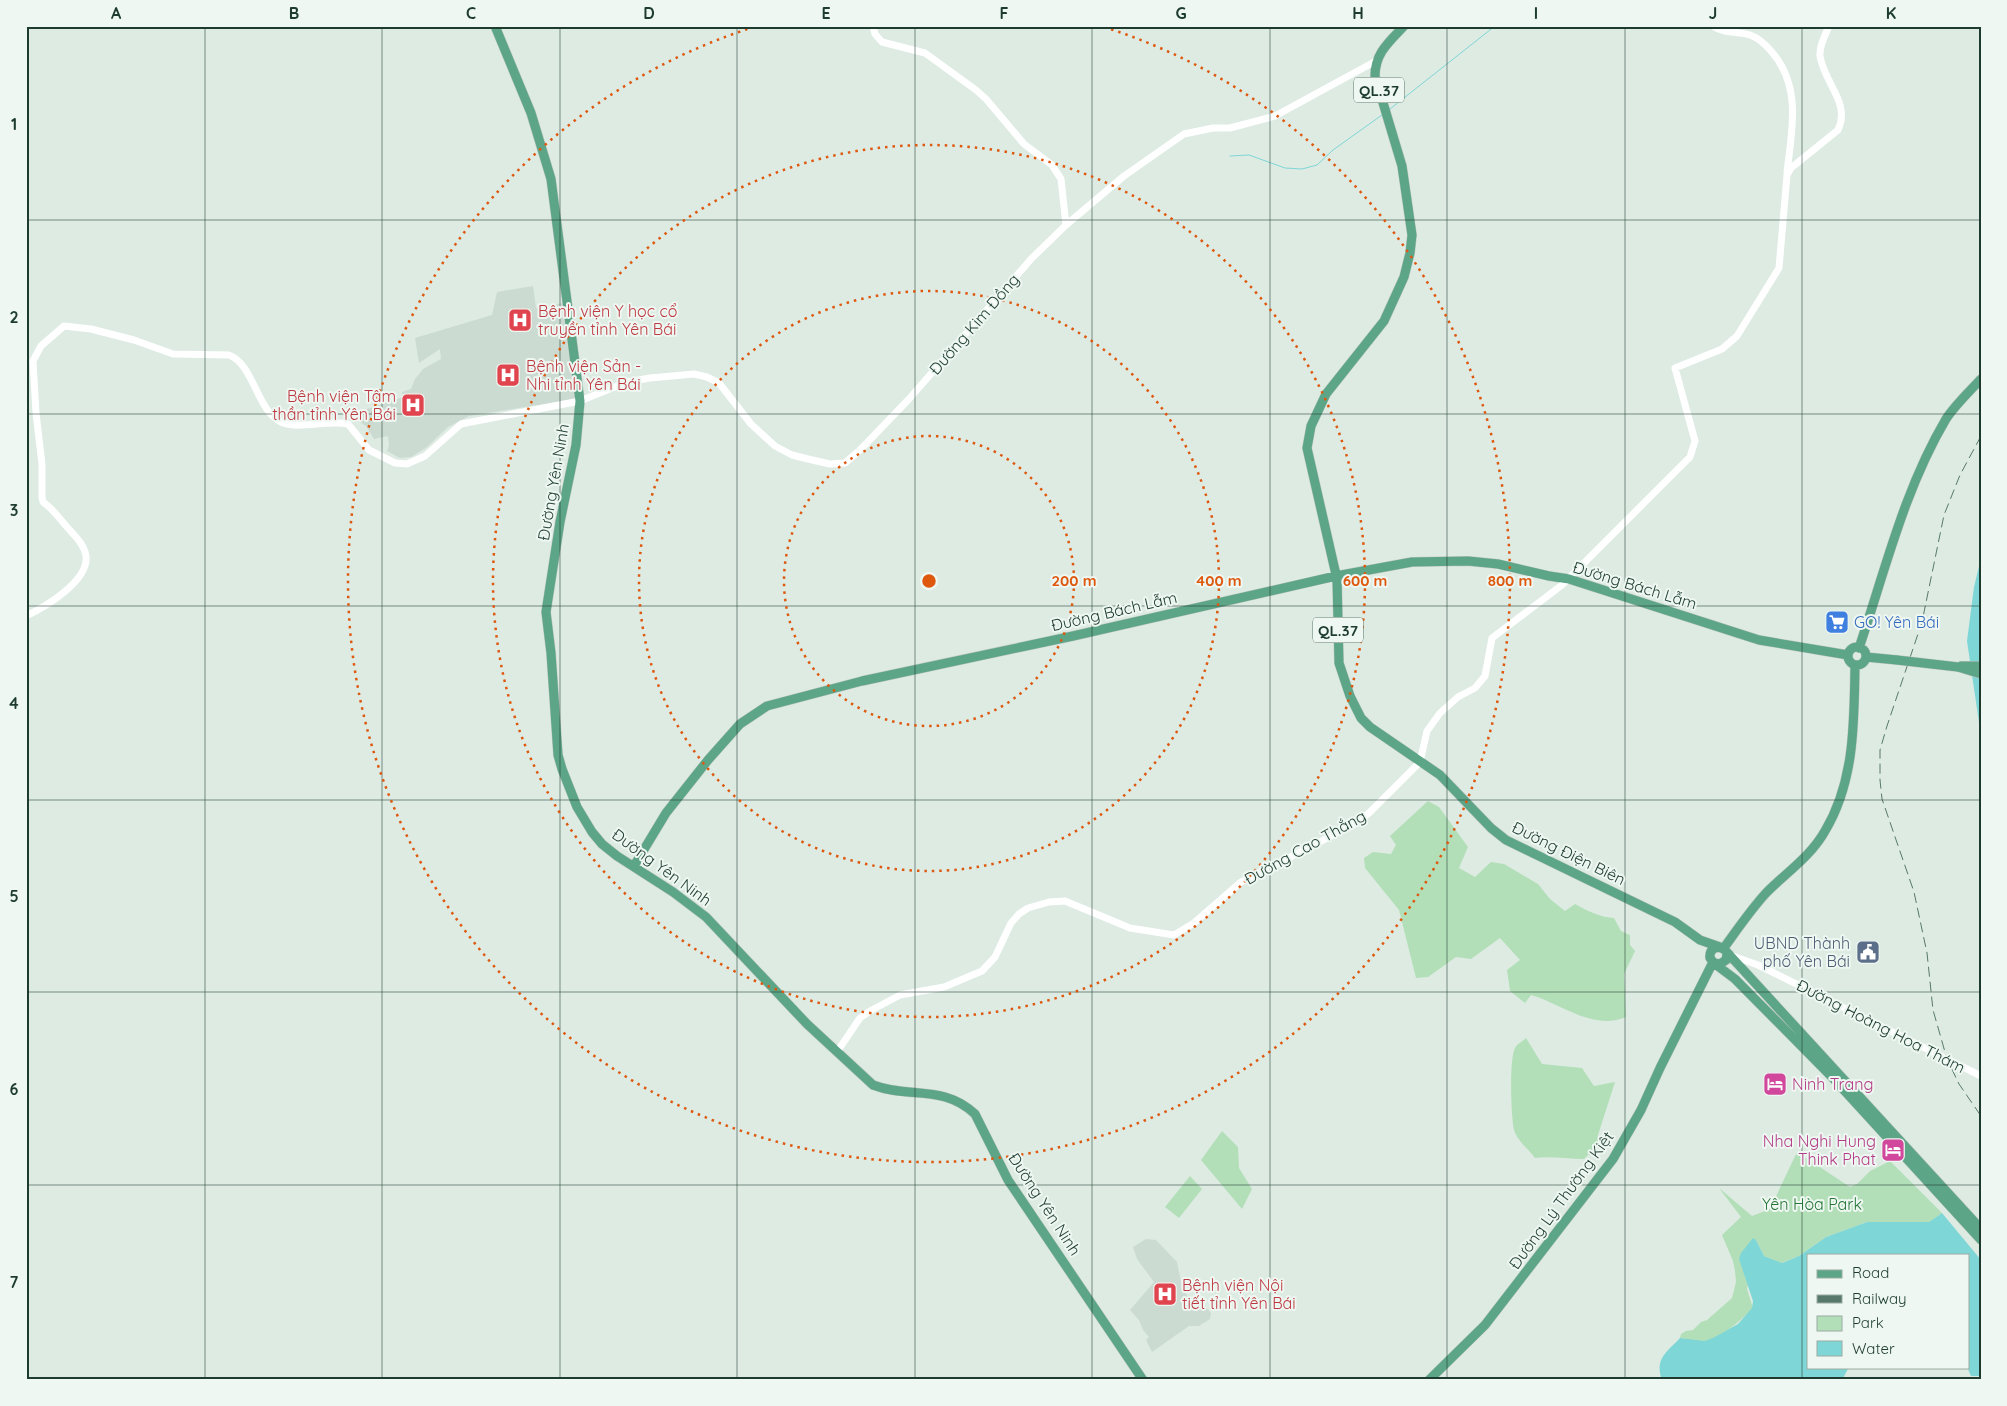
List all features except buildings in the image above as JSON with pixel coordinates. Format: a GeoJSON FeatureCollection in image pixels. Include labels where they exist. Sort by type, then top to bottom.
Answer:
{"type":"FeatureCollection","features":[{"type":"Feature","properties":{"kind":"main road","name":"Đường Yên Ninh"},"geometry":{"type":"LineString","coordinates":[[495,26],[531,113],[551,179],[580,401],[576,445],[560,522],[546,612],[551,653],[558,755],[577,807],[592,832],[617,856],[685,900],[706,917],[785,1001],[873,1085],[886,1089],[944,1096],[967,1107],[975,1114],[1008,1180],[1143,1380]]}},
{"type":"Feature","properties":{"kind":"main road","name":"QL.37"},"geometry":{"type":"LineString","coordinates":[[1376,61],[1385,46],[1404,26]]}},
{"type":"Feature","properties":{"kind":"main road","name":"Đường Điện Biên"},"geometry":{"type":"LineString","coordinates":[[1376,61],[1374,76],[1402,166],[1412,235],[1404,277],[1384,321],[1326,394],[1311,426],[1307,448],[1336,576],[1339,664],[1350,696],[1361,718],[1370,727],[1440,775],[1491,828],[1506,840],[1675,922],[1700,940],[1723,950]]}},
{"type":"Feature","properties":{"kind":"main road"},"geometry":{"type":"LineString","coordinates":[[1859,648],[1893,536],[1920,469],[1946,418],[1981,379]]}},
{"type":"Feature","properties":{"kind":"main road","name":"Đường Bách Lẫm"},"geometry":{"type":"LineString","coordinates":[[634,866],[666,813],[708,760],[740,724],[767,706],[862,681],[1082,634],[1336,576],[1412,562],[1468,561],[1498,564],[1549,576],[1569,578],[1759,640],[1848,655]]}},
{"type":"Feature","properties":{"kind":"main road"},"geometry":{"type":"LineString","coordinates":[[1859,648],[1864,651],[1866,657],[1862,664],[1855,665],[1849,660],[1848,655],[1852,649],[1859,648]]}},
{"type":"Feature","properties":{"kind":"main road"},"geometry":{"type":"LineString","coordinates":[[1866,657],[1958,667],[1981,666]]}},
{"type":"Feature","properties":{"kind":"main road"},"geometry":{"type":"LineString","coordinates":[[1723,950],[1712,950],[1712,961],[1724,962],[1723,950],[1767,892],[1802,860],[1824,833],[1837,808],[1846,779],[1853,736],[1855,665]]}},
{"type":"Feature","properties":{"kind":"main road"},"geometry":{"type":"LineString","coordinates":[[1958,667],[1981,674]]}},
{"type":"Feature","properties":{"kind":"main road","name":"Đường Điện Biên"},"geometry":{"type":"LineString","coordinates":[[1700,940],[1712,961]]}},
{"type":"Feature","properties":{"kind":"main road","name":"QL.37"},"geometry":{"type":"LineString","coordinates":[[1723,950],[1981,1229]]}},
{"type":"Feature","properties":{"kind":"main road","name":"QL.37"},"geometry":{"type":"LineString","coordinates":[[1712,961],[1735,979],[1831,1076],[1981,1240]]}},
{"type":"Feature","properties":{"kind":"main road","name":"Đường Lý Thường Kiệt"},"geometry":{"type":"LineString","coordinates":[[1429,1380],[1485,1325],[1613,1159],[1641,1110],[1712,961]]}},
{"type":"Feature","properties":{"kind":"street"},"geometry":{"type":"LineString","coordinates":[[873,26],[875,34],[882,42],[925,54],[976,90],[1024,144],[1052,165],[1061,179],[1066,226]]}},
{"type":"Feature","properties":{"kind":"street"},"geometry":{"type":"LineString","coordinates":[[1420,762],[1427,731],[1440,713],[1458,697],[1475,688],[1485,676],[1492,638],[1569,578],[1690,457],[1695,441],[1675,368],[1722,349],[1737,336],[1779,268],[1793,122],[1790,83],[1781,62],[1765,44],[1750,35],[1732,33],[1713,26]]}},
{"type":"Feature","properties":{"kind":"street"},"geometry":{"type":"LineString","coordinates":[[1787,175],[1791,168],[1838,130],[1842,121],[1843,111],[1820,56],[1828,26]]}},
{"type":"Feature","properties":{"kind":"street","name":"Đường Kim Đồng"},"geometry":{"type":"LineString","coordinates":[[580,401],[627,382],[663,376],[701,375],[719,384],[751,424],[775,446],[792,455],[808,459],[830,464],[845,463],[909,399],[1033,257],[1124,176],[1177,138],[1198,131],[1230,128],[1275,116],[1376,61]]}},
{"type":"Feature","properties":{"kind":"street"},"geometry":{"type":"LineString","coordinates":[[26,616],[40,610],[70,588],[80,576],[86,557],[82,544],[43,502],[42,464],[33,361],[35,354],[41,346],[64,326],[92,329],[134,340],[173,354],[224,354],[233,356],[242,366],[268,410],[277,420],[291,425],[334,422],[348,424],[369,450],[384,459],[402,464],[412,463],[425,456],[460,424],[580,401]]}},
{"type":"Feature","properties":{"kind":"street","name":"Đường Cao Thắng"},"geometry":{"type":"LineString","coordinates":[[837,1052],[860,1018],[900,994],[944,987],[982,971],[995,957],[1010,923],[1028,908],[1048,902],[1065,901],[1121,925],[1141,931],[1174,935],[1185,930],[1241,882],[1355,824],[1402,783],[1420,762]]}},
{"type":"Feature","properties":{"kind":"street","name":"Đường Hoàng Hoa Thám"},"geometry":{"type":"LineString","coordinates":[[1723,950],[1758,965],[1981,1076]]}},
{"type":"Feature","properties":{"kind":"shaded area"},"geometry":{"type":"Polygon","coordinates":[[[533,286],[536,308],[563,303],[566,337],[576,392],[574,399],[469,416],[448,427],[427,447],[411,457],[400,458],[387,451],[389,446],[388,436],[374,439],[366,426],[360,422],[358,412],[403,397],[402,392],[411,389],[415,379],[423,369],[441,359],[440,349],[419,363],[415,338],[492,315],[497,292],[533,286]]]}},
{"type":"Feature","properties":{"kind":"shaded area","name":"Bệnh viện Nội tiết tỉnh Yên Bái"},"geometry":{"type":"Polygon","coordinates":[[[1146,1239],[1156,1240],[1177,1262],[1182,1287],[1190,1301],[1205,1306],[1211,1313],[1210,1319],[1199,1326],[1189,1326],[1152,1352],[1146,1340],[1149,1337],[1143,1330],[1139,1320],[1130,1310],[1154,1282],[1137,1259],[1133,1247],[1146,1239]]]}},
{"type":"Feature","properties":{"kind":"green space"},"geometry":{"type":"Polygon","coordinates":[[[1428,801],[1439,807],[1468,847],[1459,868],[1475,877],[1491,862],[1504,864],[1538,884],[1550,899],[1565,911],[1575,904],[1594,913],[1614,918],[1621,931],[1630,935],[1630,945],[1635,951],[1624,974],[1626,1017],[1602,1021],[1590,1019],[1531,995],[1525,1003],[1510,991],[1507,970],[1520,960],[1500,938],[1471,959],[1456,957],[1428,977],[1416,978],[1399,910],[1365,868],[1364,858],[1373,852],[1391,854],[1396,845],[1390,836],[1428,801]]]}},
{"type":"Feature","properties":{"kind":"green space"},"geometry":{"type":"Polygon","coordinates":[[[1526,1038],[1542,1064],[1582,1068],[1594,1086],[1615,1082],[1598,1135],[1598,1145],[1584,1159],[1535,1158],[1514,1130],[1511,1088],[1513,1054],[1515,1048],[1526,1038]]]}},
{"type":"Feature","properties":{"kind":"green space"},"geometry":{"type":"Polygon","coordinates":[[[1222,1131],[1238,1147],[1239,1168],[1252,1189],[1242,1209],[1201,1160],[1222,1131]]]}},
{"type":"Feature","properties":{"kind":"green space","name":"Yên Hòa Park"},"geometry":{"type":"Polygon","coordinates":[[[1797,1152],[1850,1187],[1857,1184],[1870,1171],[1890,1161],[1942,1213],[1929,1222],[1867,1222],[1826,1237],[1799,1256],[1781,1263],[1764,1256],[1756,1240],[1747,1289],[1753,1308],[1730,1328],[1710,1340],[1698,1341],[1680,1338],[1681,1334],[1693,1330],[1732,1298],[1736,1282],[1735,1271],[1733,1261],[1722,1235],[1741,1217],[1719,1188],[1752,1216],[1770,1209],[1797,1152]]]}},
{"type":"Feature","properties":{"kind":"green space"},"geometry":{"type":"Polygon","coordinates":[[[1190,1176],[1202,1189],[1179,1218],[1165,1207],[1190,1176]]]}},
{"type":"Feature","properties":{"kind":"water"},"geometry":{"type":"Polygon","coordinates":[[[1981,558],[1981,736],[1967,641],[1974,587],[1981,558]]]}},
{"type":"Feature","properties":{"kind":"water"},"geometry":{"type":"Polygon","coordinates":[[[1942,1213],[1981,1260],[1981,1376],[1971,1376],[1967,1368],[1970,1368],[1970,1254],[1807,1254],[1807,1368],[1848,1368],[1842,1380],[1662,1380],[1660,1367],[1663,1356],[1680,1338],[1704,1341],[1713,1338],[1738,1324],[1752,1308],[1753,1301],[1739,1259],[1741,1253],[1753,1238],[1756,1240],[1764,1256],[1782,1263],[1799,1256],[1826,1237],[1867,1222],[1929,1222],[1942,1213]]]}},
{"type":"Feature","properties":{"kind":"waterway"},"geometry":{"type":"LineString","coordinates":[[1390,109],[1495,26]]}},
{"type":"Feature","properties":{"kind":"waterway"},"geometry":{"type":"LineString","coordinates":[[1230,156],[1249,155],[1285,168],[1302,169],[1317,165],[1333,150],[1382,115]]}},
{"type":"Feature","properties":{"kind":"railway"},"geometry":{"type":"LineString","coordinates":[[1981,436],[1960,475],[1944,515],[1922,622],[1880,750],[1882,799],[1914,892],[1927,953],[1933,1010],[1947,1059],[1959,1084],[1981,1116]]}},
{"type":"Feature","properties":{"kind":"place","name":"Bệnh viện Y học cổ truyền tỉnh Yên Bái"},"geometry":{"type":"Point","coordinates":[520,320]}},
{"type":"Feature","properties":{"kind":"place","name":"Bệnh viện Sản - Nhi tỉnh Yên Bái"},"geometry":{"type":"Point","coordinates":[508,375]}},
{"type":"Feature","properties":{"kind":"place","name":"Bệnh viện Tâm thần tỉnh Yên Bái"},"geometry":{"type":"Point","coordinates":[413,405]}},
{"type":"Feature","properties":{"kind":"place","name":"GO! Yên Bái"},"geometry":{"type":"Point","coordinates":[1837,622]}},
{"type":"Feature","properties":{"kind":"place","name":"UBND Thành phố Yên Bái"},"geometry":{"type":"Point","coordinates":[1868,952]}},
{"type":"Feature","properties":{"kind":"place","name":"Ninh Trang"},"geometry":{"type":"Point","coordinates":[1775,1084]}},
{"type":"Feature","properties":{"kind":"place","name":"Nha Nghi Hung Think Phat"},"geometry":{"type":"Point","coordinates":[1893,1150]}},
{"type":"Feature","properties":{"kind":"place","name":"Bệnh viện Nội tiết tỉnh Yên Bái"},"geometry":{"type":"Point","coordinates":[1165,1294]}}]}
